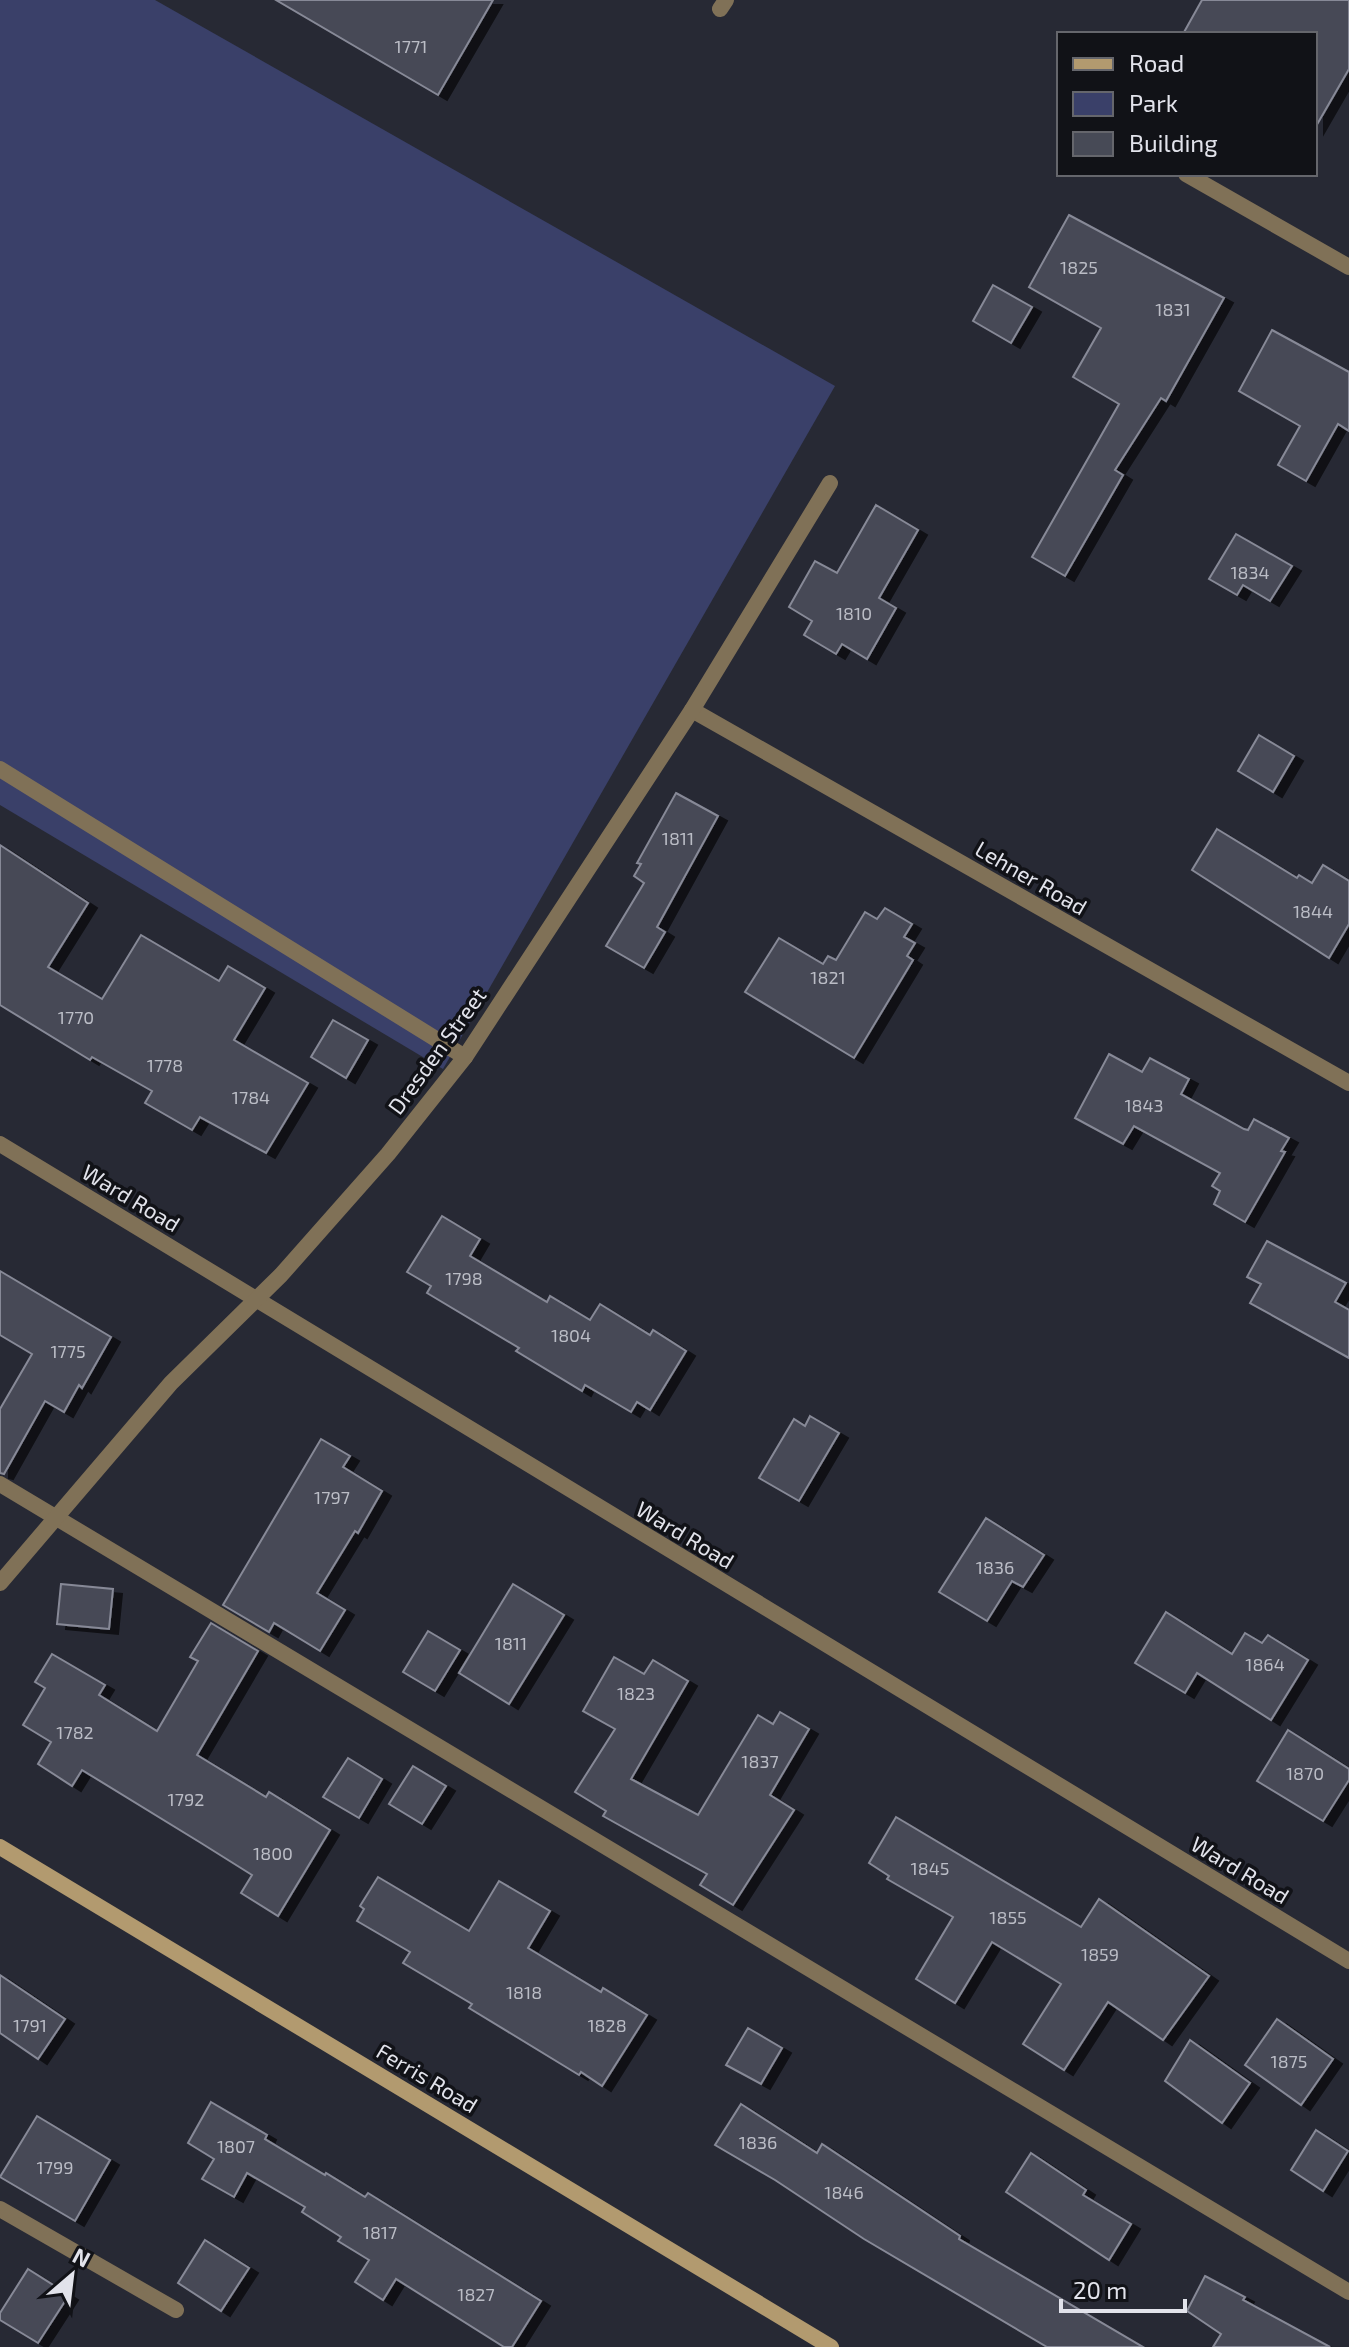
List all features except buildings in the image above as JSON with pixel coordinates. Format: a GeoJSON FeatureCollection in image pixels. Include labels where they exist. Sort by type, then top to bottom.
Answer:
{"type":"FeatureCollection","features":[{"type":"Feature","properties":{"kind":"main road","name":"Ferris Road"},"geometry":{"type":"LineString","coordinates":[[0,1847],[831,2347]]}},
{"type":"Feature","properties":{"kind":"street"},"geometry":{"type":"LineString","coordinates":[[1190,176],[1349,267]]}},
{"type":"Feature","properties":{"kind":"street","name":"Dresden Street"},"geometry":{"type":"LineString","coordinates":[[0,1583],[171,1383],[281,1275],[388,1154],[465,1057],[692,710],[830,483]]}},
{"type":"Feature","properties":{"kind":"street","name":"Lehner Road"},"geometry":{"type":"LineString","coordinates":[[692,710],[1349,1083]]}},
{"type":"Feature","properties":{"kind":"street"},"geometry":{"type":"LineString","coordinates":[[0,769],[465,1057]]}},
{"type":"Feature","properties":{"kind":"street","name":"Ward Road"},"geometry":{"type":"LineString","coordinates":[[0,1144],[1349,1961]]}},
{"type":"Feature","properties":{"kind":"street"},"geometry":{"type":"LineString","coordinates":[[0,1484],[1349,2292]]}},
{"type":"Feature","properties":{"kind":"street"},"geometry":{"type":"LineString","coordinates":[[0,2209],[176,2310]]}},
{"type":"Feature","properties":{"kind":"green space"},"geometry":{"type":"Polygon","coordinates":[[[0,0],[155,0],[835,386],[443,1069],[0,805],[0,0]]]}}]}
